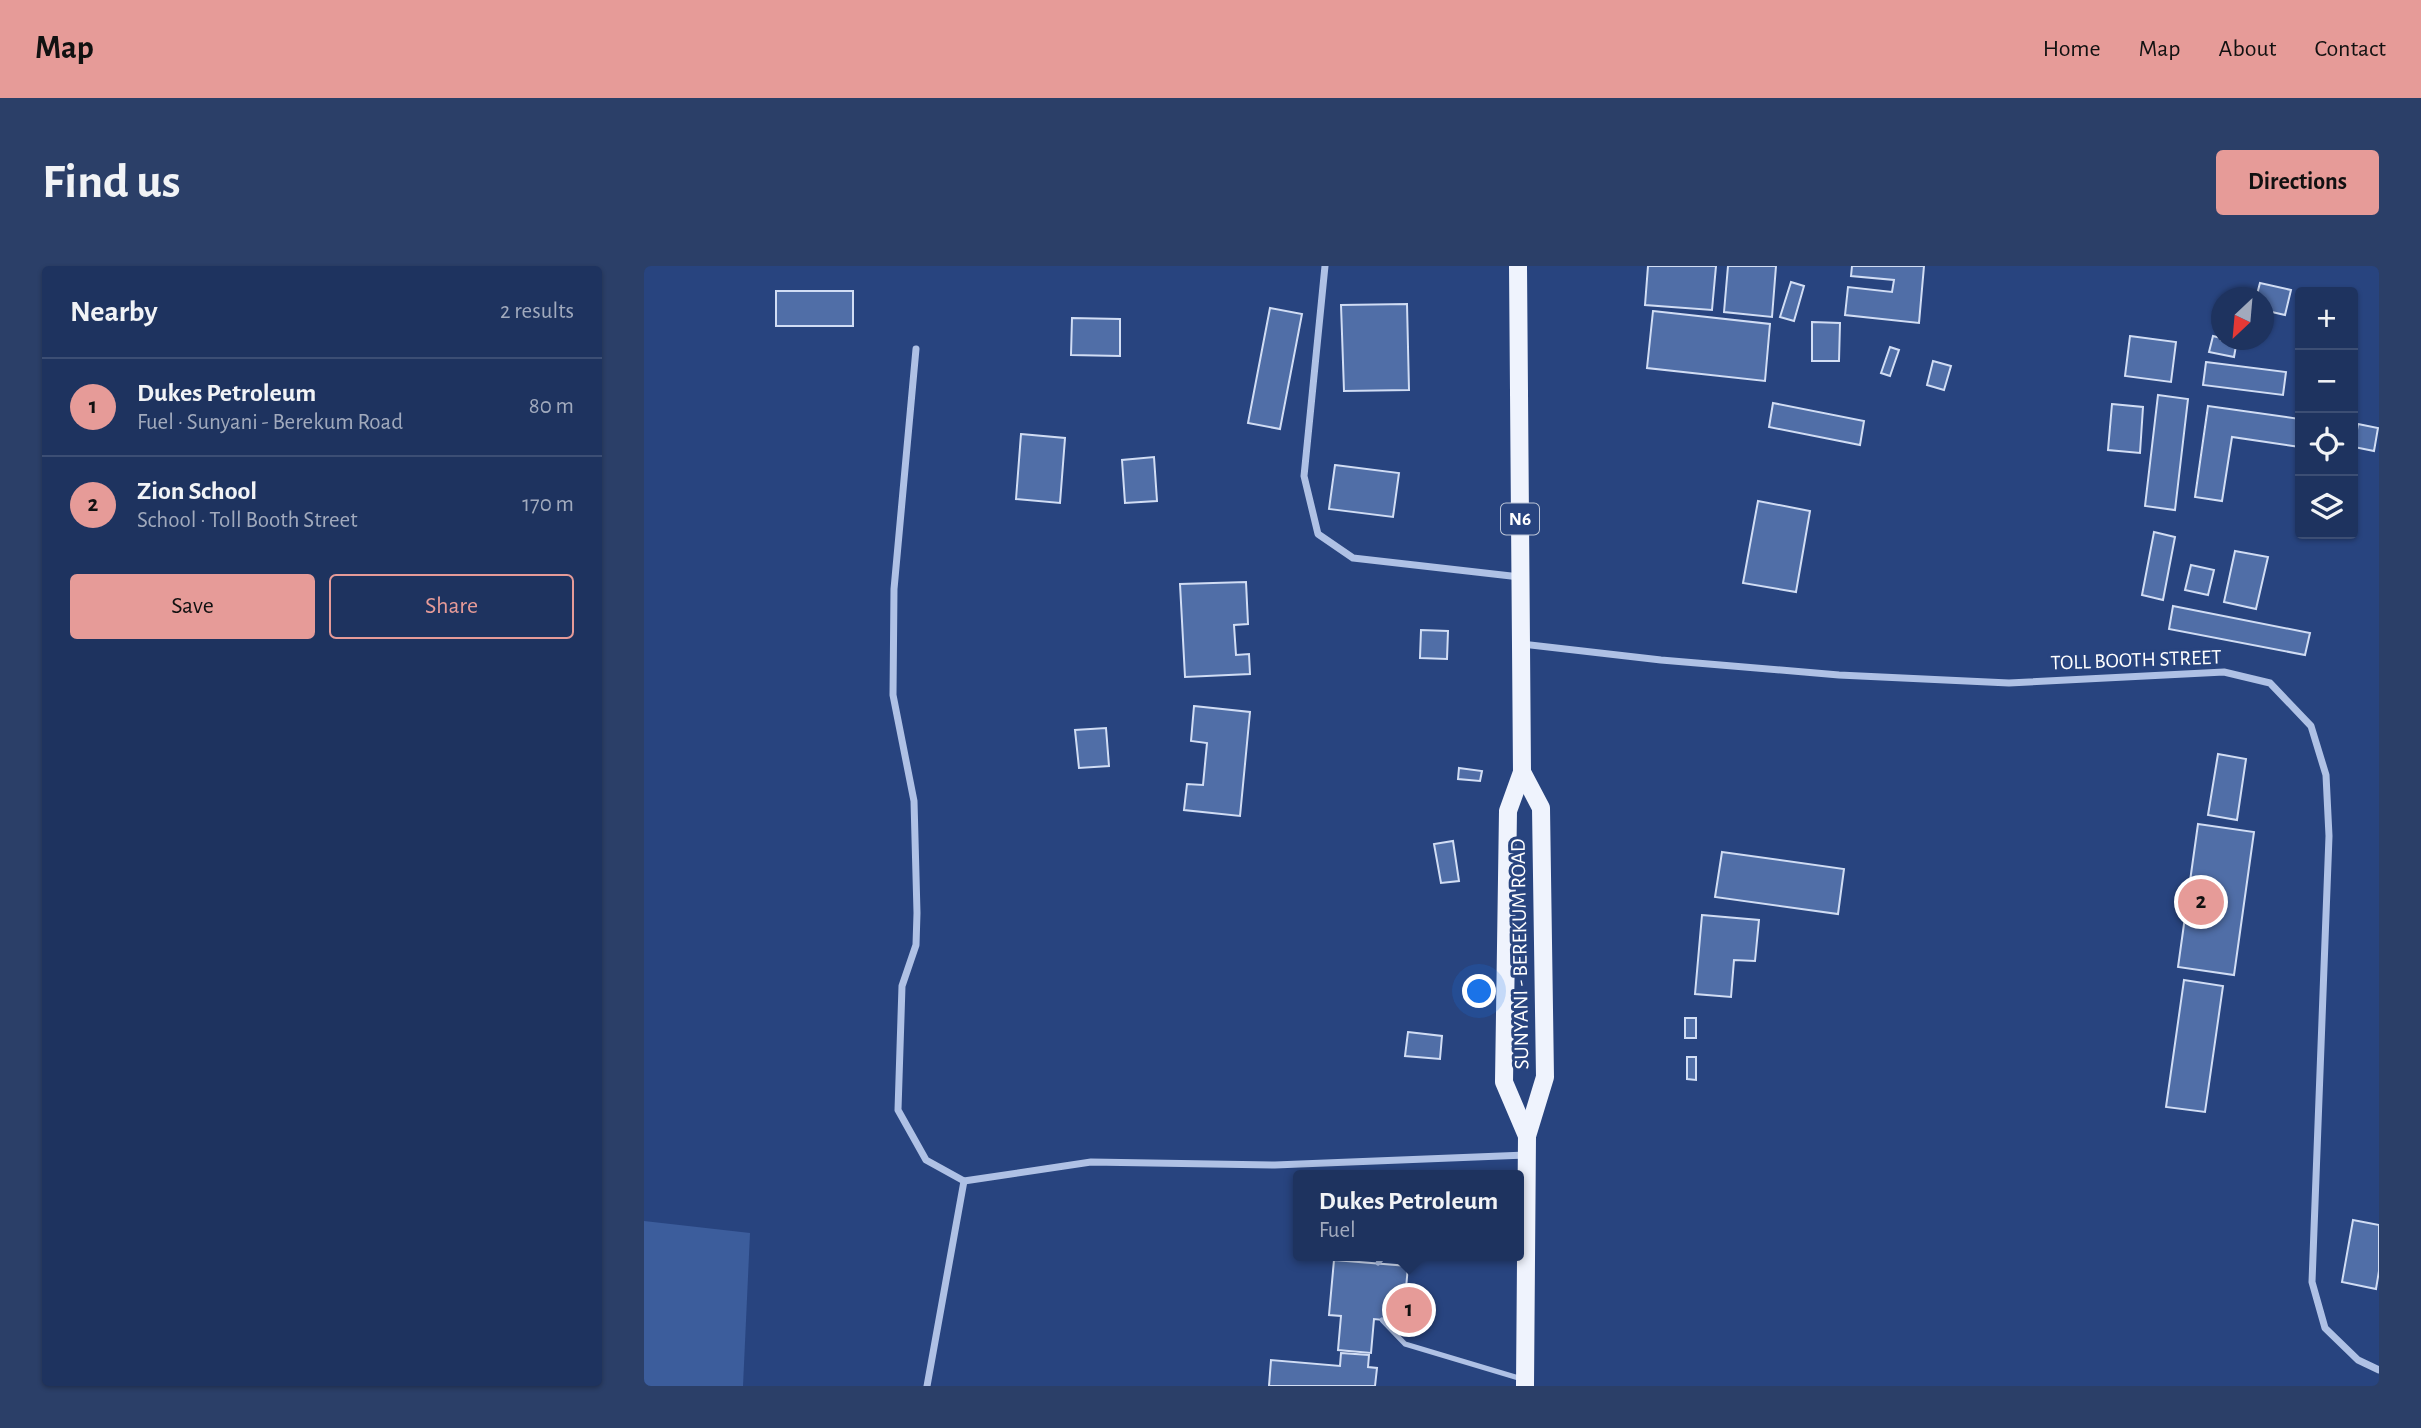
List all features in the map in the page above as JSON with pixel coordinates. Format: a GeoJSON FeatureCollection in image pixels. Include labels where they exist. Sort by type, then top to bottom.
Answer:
{"type":"FeatureCollection","features":[{"type":"Feature","properties":{"kind":"main road","name":"SUNYANI - BEREKUM ROAD"},"geometry":{"type":"LineString","coordinates":[[1518,266],[1522,772],[1508,811],[1504,1082],[1527,1136]]}},
{"type":"Feature","properties":{"kind":"main road","name":"SUNYANI - BEREKUM ROAD"},"geometry":{"type":"LineString","coordinates":[[1522,772],[1541,808],[1545,1077],[1527,1136],[1524,1200]]}},
{"type":"Feature","properties":{"kind":"main road","name":"SUNYANI - BEREKUM ROAD"},"geometry":{"type":"LineString","coordinates":[[1524,1261],[1525,1383]]}},
{"type":"Feature","properties":{"kind":"street"},"geometry":{"type":"LineString","coordinates":[[1325,266],[1304,475],[1318,534],[1353,558],[1520,577]]}},
{"type":"Feature","properties":{"kind":"street"},"geometry":{"type":"LineString","coordinates":[[916,349],[894,589],[893,695],[914,801],[917,913],[916,945],[902,986],[898,1110],[926,1160],[964,1181],[1091,1162],[1275,1165],[1527,1155]]}},
{"type":"Feature","properties":{"kind":"street","name":"TOLL BOOTH STREET"},"geometry":{"type":"LineString","coordinates":[[1521,644],[1661,660],[1852,675],[2009,683],[2224,672],[2270,684],[2311,726],[2326,775],[2329,836],[2312,1282],[2325,1328],[2358,1360],[2379,1370]]}},
{"type":"Feature","properties":{"kind":"street"},"geometry":{"type":"LineString","coordinates":[[927,1386],[964,1181]]}},
{"type":"Feature","properties":{"kind":"lane"},"geometry":{"type":"LineString","coordinates":[[1382,1320],[1405,1344],[1525,1383]]}},
{"type":"Feature","properties":{"kind":"shaded area"},"geometry":{"type":"Polygon","coordinates":[[[644,1221],[750,1233],[743,1386],[644,1386],[644,1221]]]}},
{"type":"Feature","properties":{"kind":"building"},"geometry":{"type":"Polygon","coordinates":[[[1648,266],[1716,266],[1712,310],[1645,305],[1648,266]]]}},
{"type":"Feature","properties":{"kind":"building"},"geometry":{"type":"Polygon","coordinates":[[[1728,266],[1776,266],[1772,317],[1724,312],[1728,266]]]}},
{"type":"Feature","properties":{"kind":"building"},"geometry":{"type":"Polygon","coordinates":[[[1852,266],[1924,266],[1919,323],[1845,315],[1848,287],[1892,292],[1894,280],[1851,276],[1852,266]]]}},
{"type":"Feature","properties":{"kind":"building"},"geometry":{"type":"Polygon","coordinates":[[[1791,282],[1804,286],[1794,321],[1780,317],[1791,282]]]}},
{"type":"Feature","properties":{"kind":"building"},"geometry":{"type":"Polygon","coordinates":[[[2260,283],[2291,290],[2285,315],[2274,312],[2274,287],[2259,287],[2260,283]]]}},
{"type":"Feature","properties":{"kind":"building"},"geometry":{"type":"Polygon","coordinates":[[[776,291],[853,291],[853,326],[776,326],[776,291]]]}},
{"type":"Feature","properties":{"kind":"building"},"geometry":{"type":"Polygon","coordinates":[[[1407,304],[1409,390],[1344,391],[1341,305],[1407,304]]]}},
{"type":"Feature","properties":{"kind":"building"},"geometry":{"type":"Polygon","coordinates":[[[1270,308],[1302,314],[1280,429],[1248,423],[1270,308]]]}},
{"type":"Feature","properties":{"kind":"building"},"geometry":{"type":"Polygon","coordinates":[[[1653,311],[1770,324],[1765,381],[1647,368],[1653,311]]]}},
{"type":"Feature","properties":{"kind":"building"},"geometry":{"type":"Polygon","coordinates":[[[1072,318],[1120,319],[1120,356],[1071,355],[1072,318]]]}},
{"type":"Feature","properties":{"kind":"building"},"geometry":{"type":"Polygon","coordinates":[[[1812,322],[1840,323],[1839,361],[1812,361],[1812,322]]]}},
{"type":"Feature","properties":{"kind":"building"},"geometry":{"type":"Polygon","coordinates":[[[2130,336],[2176,342],[2171,382],[2125,376],[2130,336]]]}},
{"type":"Feature","properties":{"kind":"building"},"geometry":{"type":"Polygon","coordinates":[[[2211,344],[2211,350],[2235,350],[2234,357],[2209,352],[2211,344]]]}},
{"type":"Feature","properties":{"kind":"building"},"geometry":{"type":"Polygon","coordinates":[[[1890,347],[1899,350],[1890,376],[1881,373],[1890,347]]]}},
{"type":"Feature","properties":{"kind":"building"},"geometry":{"type":"Polygon","coordinates":[[[1933,361],[1951,366],[1944,390],[1927,385],[1933,361]]]}},
{"type":"Feature","properties":{"kind":"building"},"geometry":{"type":"Polygon","coordinates":[[[2206,362],[2286,372],[2283,395],[2203,385],[2206,362]]]}},
{"type":"Feature","properties":{"kind":"building"},"geometry":{"type":"Polygon","coordinates":[[[2158,395],[2188,399],[2175,510],[2145,506],[2158,395]]]}},
{"type":"Feature","properties":{"kind":"building"},"geometry":{"type":"Polygon","coordinates":[[[1773,403],[1864,421],[1860,445],[1769,427],[1773,403]]]}},
{"type":"Feature","properties":{"kind":"building"},"geometry":{"type":"Polygon","coordinates":[[[2112,404],[2143,407],[2140,453],[2108,450],[2112,404]]]}},
{"type":"Feature","properties":{"kind":"building"},"geometry":{"type":"Polygon","coordinates":[[[2208,406],[2295,418],[2295,446],[2232,437],[2222,501],[2195,497],[2208,406]]]}},
{"type":"Feature","properties":{"kind":"building"},"geometry":{"type":"Polygon","coordinates":[[[2358,424],[2378,428],[2374,451],[2358,448],[2358,424]]]}},
{"type":"Feature","properties":{"kind":"building"},"geometry":{"type":"Polygon","coordinates":[[[1021,434],[1065,438],[1060,503],[1016,499],[1021,434]]]}},
{"type":"Feature","properties":{"kind":"building"},"geometry":{"type":"Polygon","coordinates":[[[1154,457],[1157,501],[1125,503],[1122,460],[1154,457]]]}},
{"type":"Feature","properties":{"kind":"building"},"geometry":{"type":"Polygon","coordinates":[[[1335,465],[1399,473],[1393,517],[1329,509],[1335,465]]]}},
{"type":"Feature","properties":{"kind":"building"},"geometry":{"type":"Polygon","coordinates":[[[1758,501],[1810,511],[1796,592],[1743,583],[1758,501]]]}},
{"type":"Feature","properties":{"kind":"building"},"geometry":{"type":"Polygon","coordinates":[[[2154,532],[2175,537],[2163,600],[2142,595],[2154,532]]]}},
{"type":"Feature","properties":{"kind":"building"},"geometry":{"type":"Polygon","coordinates":[[[2235,551],[2268,557],[2256,609],[2224,602],[2235,551]]]}},
{"type":"Feature","properties":{"kind":"building"},"geometry":{"type":"Polygon","coordinates":[[[2191,565],[2214,570],[2208,595],[2185,590],[2191,565]]]}},
{"type":"Feature","properties":{"kind":"building"},"geometry":{"type":"Polygon","coordinates":[[[1246,582],[1248,624],[1234,625],[1236,655],[1249,654],[1250,674],[1185,677],[1180,584],[1246,582]]]}},
{"type":"Feature","properties":{"kind":"building"},"geometry":{"type":"Polygon","coordinates":[[[2173,606],[2310,633],[2305,655],[2169,629],[2173,606]]]}},
{"type":"Feature","properties":{"kind":"building"},"geometry":{"type":"Polygon","coordinates":[[[1421,630],[1448,631],[1447,659],[1420,658],[1421,630]]]}},
{"type":"Feature","properties":{"kind":"building"},"geometry":{"type":"Polygon","coordinates":[[[1194,706],[1250,712],[1240,816],[1184,810],[1187,784],[1203,785],[1207,743],[1191,741],[1194,706]]]}},
{"type":"Feature","properties":{"kind":"building"},"geometry":{"type":"Polygon","coordinates":[[[1106,728],[1109,766],[1079,768],[1075,730],[1106,728]]]}},
{"type":"Feature","properties":{"kind":"building"},"geometry":{"type":"Polygon","coordinates":[[[2218,754],[2246,759],[2237,820],[2208,815],[2218,754]]]}},
{"type":"Feature","properties":{"kind":"building"},"geometry":{"type":"Polygon","coordinates":[[[1459,768],[1482,771],[1480,781],[1458,779],[1459,768]]]}},
{"type":"Feature","properties":{"kind":"building"},"geometry":{"type":"Polygon","coordinates":[[[2198,824],[2254,832],[2234,975],[2178,967],[2198,824]]]}},
{"type":"Feature","properties":{"kind":"building"},"geometry":{"type":"Polygon","coordinates":[[[1453,841],[1459,881],[1441,883],[1434,844],[1453,841]]]}},
{"type":"Feature","properties":{"kind":"building"},"geometry":{"type":"Polygon","coordinates":[[[1722,852],[1844,869],[1838,914],[1715,897],[1722,852]]]}},
{"type":"Feature","properties":{"kind":"building"},"geometry":{"type":"Polygon","coordinates":[[[1702,915],[1759,920],[1755,961],[1734,960],[1731,997],[1695,994],[1702,915]]]}},
{"type":"Feature","properties":{"kind":"building"},"geometry":{"type":"Polygon","coordinates":[[[2184,980],[2223,986],[2205,1112],[2166,1107],[2184,980]]]}},
{"type":"Feature","properties":{"kind":"building"},"geometry":{"type":"Polygon","coordinates":[[[1685,1018],[1696,1018],[1696,1038],[1685,1038],[1685,1018]]]}},
{"type":"Feature","properties":{"kind":"building"},"geometry":{"type":"Polygon","coordinates":[[[1408,1032],[1442,1036],[1440,1059],[1405,1056],[1408,1032]]]}},
{"type":"Feature","properties":{"kind":"building"},"geometry":{"type":"Polygon","coordinates":[[[1687,1057],[1696,1057],[1696,1080],[1687,1079],[1687,1057]]]}},
{"type":"Feature","properties":{"kind":"building"},"geometry":{"type":"Polygon","coordinates":[[[2353,1220],[2379,1225],[2379,1271],[2376,1289],[2342,1282],[2353,1220]]]}},
{"type":"Feature","properties":{"kind":"building"},"geometry":{"type":"Polygon","coordinates":[[[1334,1261],[1408,1266],[1403,1322],[1374,1319],[1371,1353],[1338,1350],[1341,1316],[1329,1315],[1334,1261]]]}},
{"type":"Feature","properties":{"kind":"building"},"geometry":{"type":"Polygon","coordinates":[[[1341,1353],[1369,1355],[1368,1367],[1377,1368],[1375,1386],[1269,1386],[1271,1360],[1340,1366],[1341,1353]]]}},
{"type":"Feature","properties":{"kind":"place","name":"Zion School"},"geometry":{"type":"Point","coordinates":[2201,902]}},
{"type":"Feature","properties":{"kind":"place","name":"Dukes Petroleum"},"geometry":{"type":"Point","coordinates":[1409,1310]}}]}
